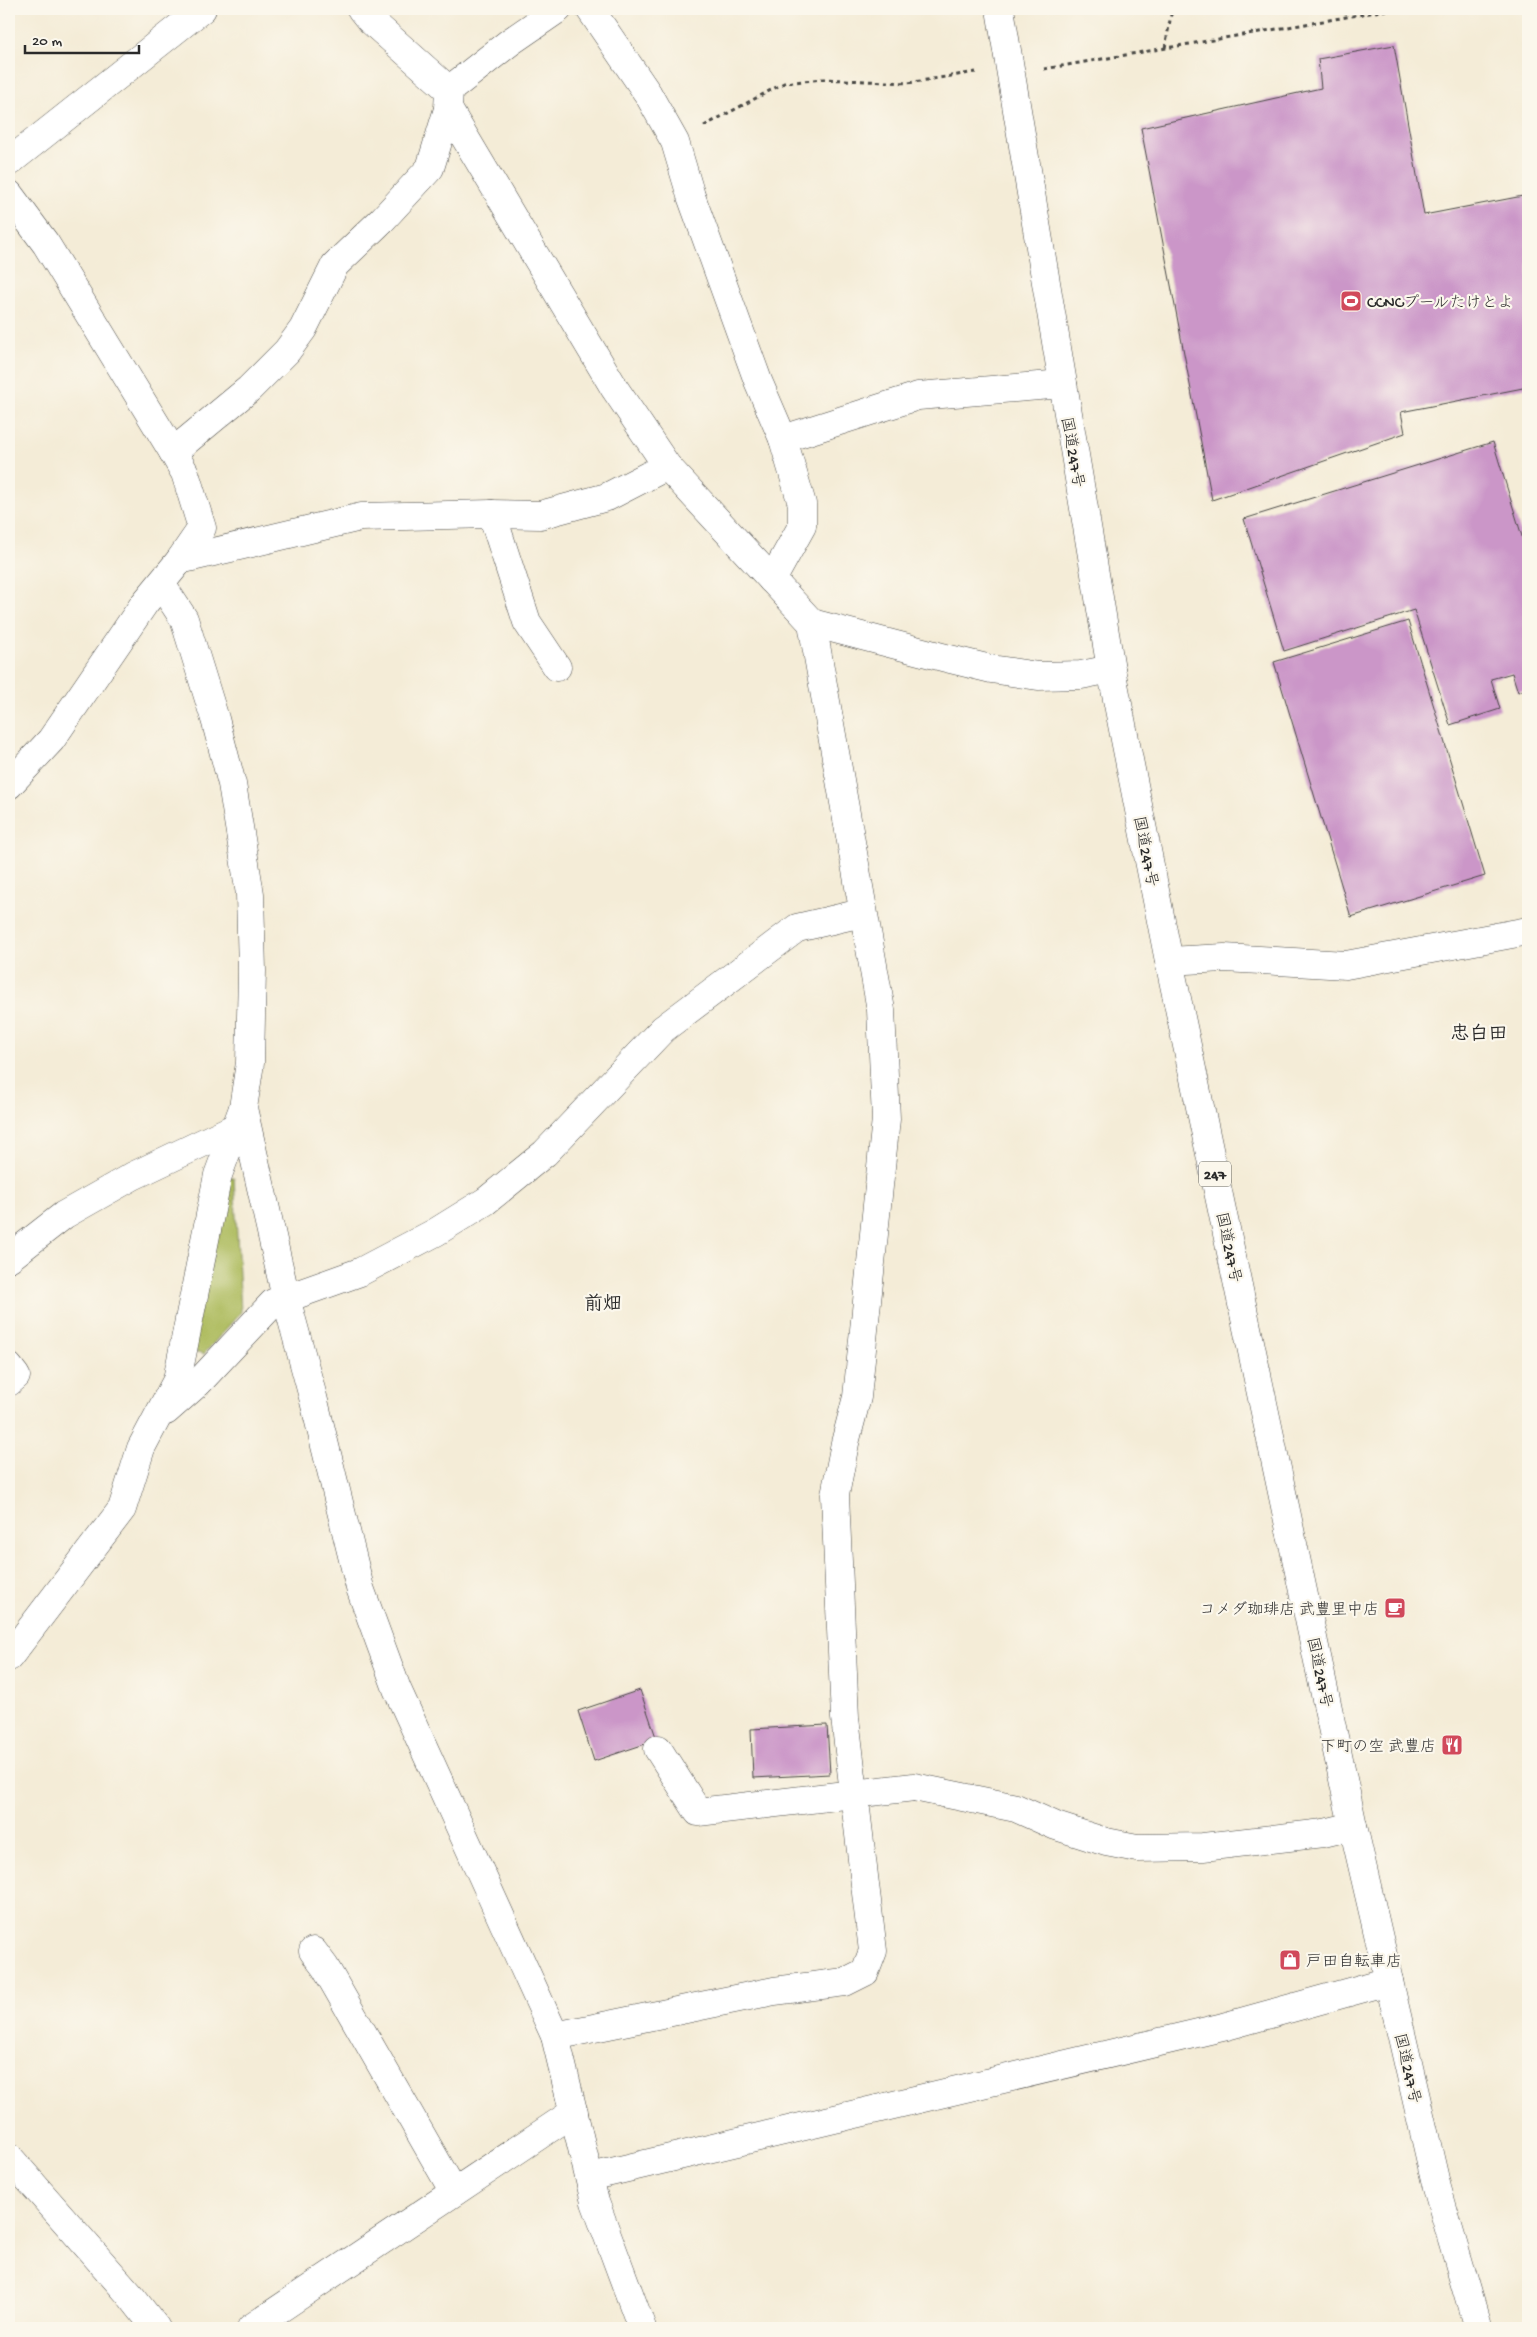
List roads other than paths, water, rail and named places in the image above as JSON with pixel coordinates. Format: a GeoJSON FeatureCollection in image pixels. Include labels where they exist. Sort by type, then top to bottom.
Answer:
{"type":"FeatureCollection","features":[{"type":"Feature","properties":{"kind":"main road"},"geometry":{"type":"LineString","coordinates":[[9,162],[202,9]]}},
{"type":"Feature","properties":{"kind":"main road"},"geometry":{"type":"LineString","coordinates":[[361,9],[449,99],[615,389],[667,466],[812,623],[946,658],[1028,674],[1081,674],[1110,668]]}},
{"type":"Feature","properties":{"kind":"main road"},"geometry":{"type":"LineString","coordinates":[[173,452],[249,389],[287,351],[303,329],[335,264],[382,220],[430,168],[449,99],[510,42],[558,9]]}},
{"type":"Feature","properties":{"kind":"main road"},"geometry":{"type":"LineString","coordinates":[[590,9],[648,94],[675,142],[691,196],[751,363],[783,438],[802,504],[802,526],[772,580]]}},
{"type":"Feature","properties":{"kind":"main road","name":"国道247号"},"geometry":{"type":"LineString","coordinates":[[1000,9],[1110,668],[1169,961],[1353,1826],[1437,2188],[1478,2328]]}},
{"type":"Feature","properties":{"kind":"main road"},"geometry":{"type":"LineString","coordinates":[[9,194],[46,244],[173,452],[185,473],[202,528],[180,560],[144,604],[51,740],[9,785]]}},
{"type":"Feature","properties":{"kind":"main road"},"geometry":{"type":"LineString","coordinates":[[783,438],[918,396],[1062,384]]}},
{"type":"Feature","properties":{"kind":"main road"},"geometry":{"type":"LineString","coordinates":[[180,560],[361,518],[492,514],[540,515],[607,497],[667,466]]}},
{"type":"Feature","properties":{"kind":"main road"},"geometry":{"type":"LineString","coordinates":[[492,514],[527,622],[557,666]]}},
{"type":"Feature","properties":{"kind":"main road"},"geometry":{"type":"LineString","coordinates":[[9,1658],[122,1509],[141,1448],[177,1380],[218,1175],[240,1117],[250,1063],[252,971],[250,894],[232,784],[215,719],[184,619],[161,584]]}},
{"type":"Feature","properties":{"kind":"main road"},"geometry":{"type":"LineString","coordinates":[[555,2036],[774,1991],[845,1982],[865,1972],[872,1951],[845,1718],[836,1495],[845,1443],[857,1397],[886,1119],[881,1010],[862,913],[812,623]]}},
{"type":"Feature","properties":{"kind":"main road"},"geometry":{"type":"LineString","coordinates":[[156,1419],[199,1382],[273,1303],[360,1272],[436,1232],[486,1201],[545,1153],[663,1029],[797,928],[862,913]]}},
{"type":"Feature","properties":{"kind":"main road"},"geometry":{"type":"LineString","coordinates":[[1169,961],[1224,958],[1346,964],[1528,930]]}},
{"type":"Feature","properties":{"kind":"main road"},"geometry":{"type":"LineString","coordinates":[[9,1258],[72,1210],[240,1117]]}},
{"type":"Feature","properties":{"kind":"main road"},"geometry":{"type":"LineString","coordinates":[[240,1117],[313,1396],[360,1588],[397,1689],[555,2036],[595,2202],[642,2328]]}},
{"type":"Feature","properties":{"kind":"main road"},"geometry":{"type":"LineString","coordinates":[[9,1367],[16,1376],[9,1382]]}},
{"type":"Feature","properties":{"kind":"main road"},"geometry":{"type":"LineString","coordinates":[[658,1750],[698,1812],[914,1787],[1016,1808],[1056,1826],[1106,1842],[1137,1848],[1203,1848],[1324,1833],[1353,1826]]}},
{"type":"Feature","properties":{"kind":"main road"},"geometry":{"type":"LineString","coordinates":[[313,1951],[325,1967],[454,2192]]}},
{"type":"Feature","properties":{"kind":"main road"},"geometry":{"type":"LineString","coordinates":[[590,2177],[1223,2027],[1389,1981]]}},
{"type":"Feature","properties":{"kind":"main road"},"geometry":{"type":"LineString","coordinates":[[251,2328],[574,2112]]}},
{"type":"Feature","properties":{"kind":"main road"},"geometry":{"type":"LineString","coordinates":[[9,2157],[130,2295],[156,2328]]}},
{"type":"Feature","properties":{"kind":"place","name":"CCNCプールたけとよ"},"geometry":{"type":"Point","coordinates":[1351,301]}},
{"type":"Feature","properties":{"kind":"place","name":"コメダ珈琲店 武豊里中店"},"geometry":{"type":"Point","coordinates":[1395,1608]}},
{"type":"Feature","properties":{"kind":"place","name":"下町の空 武豊店"},"geometry":{"type":"Point","coordinates":[1452,1745]}},
{"type":"Feature","properties":{"kind":"place","name":"戸田自転車店"},"geometry":{"type":"Point","coordinates":[1290,1960]}},
{"type":"Feature","properties":{"kind":"district","name":"忠白田"},"geometry":{"type":"Point","coordinates":[1479,1032]}},
{"type":"Feature","properties":{"kind":"district","name":"前畑"},"geometry":{"type":"Point","coordinates":[603,1302]}}]}
